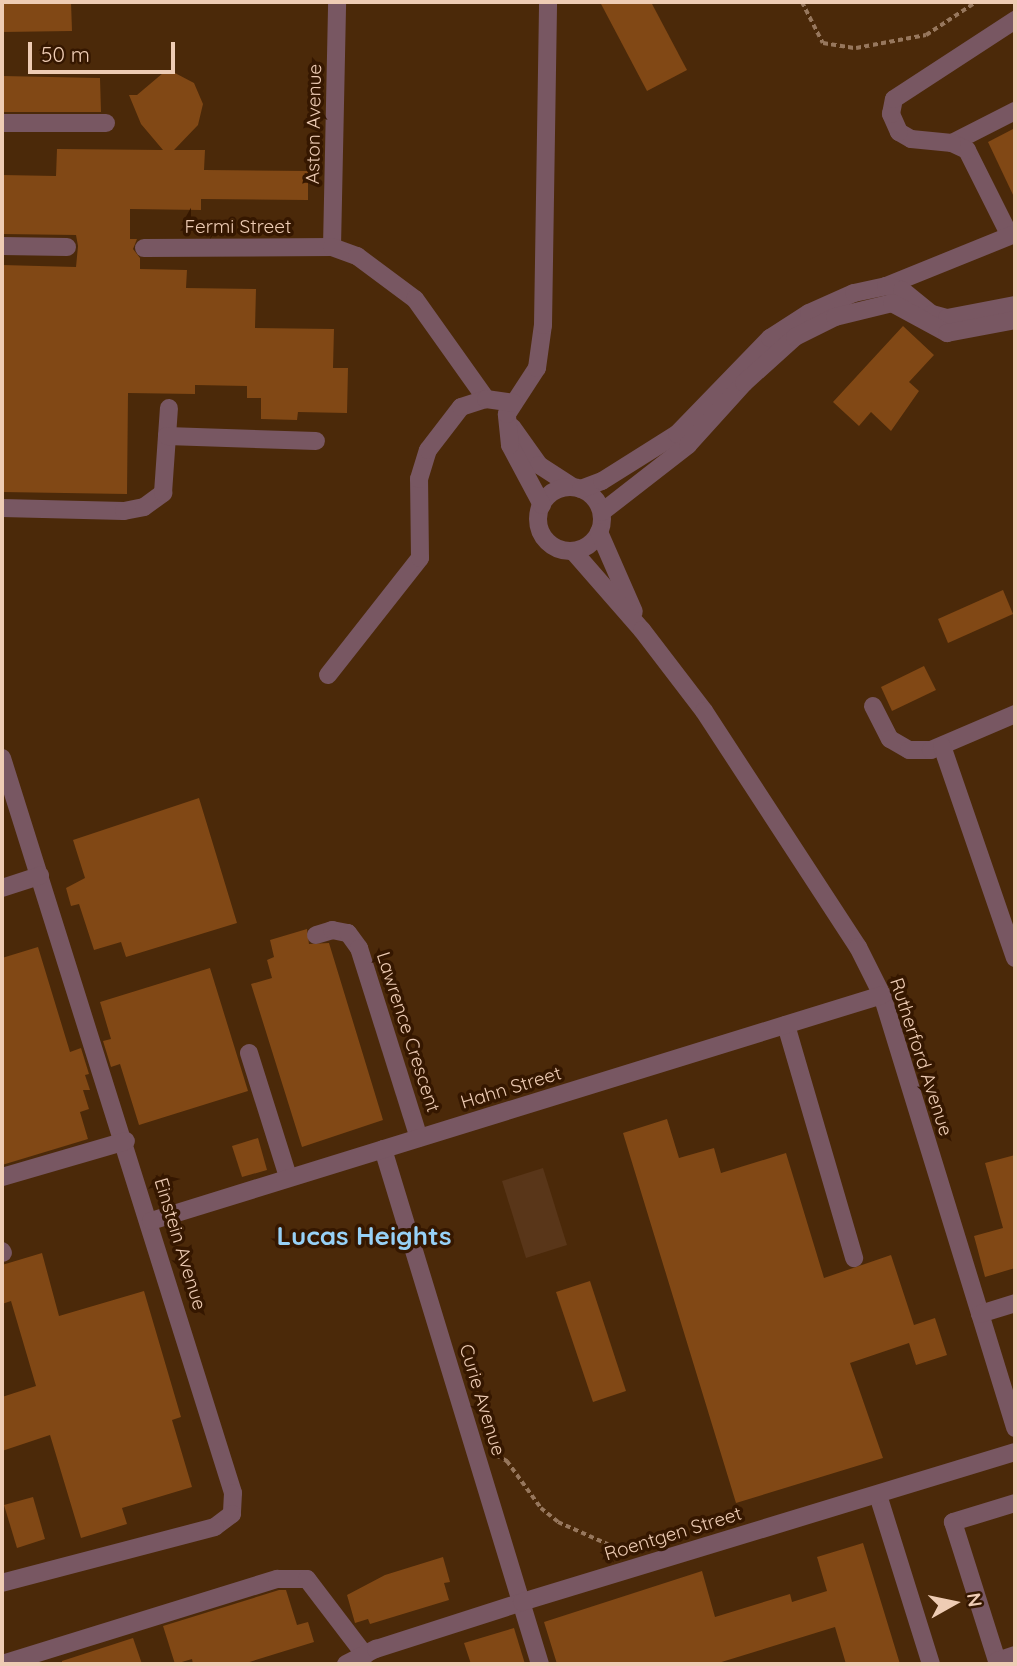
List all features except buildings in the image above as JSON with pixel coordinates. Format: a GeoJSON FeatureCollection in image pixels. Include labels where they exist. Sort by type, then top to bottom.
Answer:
{"type":"FeatureCollection","features":[{"type":"Feature","properties":{"kind":"lane","name":"Aston Avenue"},"geometry":{"type":"LineString","coordinates":[[332,247],[337,2]]}},
{"type":"Feature","properties":{"kind":"lane"},"geometry":{"type":"LineString","coordinates":[[332,247],[380,269],[415,299],[486,399],[510,409],[539,465],[590,494],[601,512],[600,532],[589,545],[573,551],[555,547],[541,533],[542,505],[510,445],[510,409],[537,368],[543,325],[545,4]]}},
{"type":"Feature","properties":{"kind":"lane"},"geometry":{"type":"LineString","coordinates":[[542,505],[555,491],[602,481],[677,434],[769,338],[808,313],[854,293],[886,286],[1011,227],[967,150],[952,143],[911,139],[899,132],[891,114],[894,99],[1015,20]]}},
{"type":"Feature","properties":{"kind":"lane"},"geometry":{"type":"LineString","coordinates":[[952,143],[1015,111]]}},
{"type":"Feature","properties":{"kind":"lane"},"geometry":{"type":"LineString","coordinates":[[2,123],[106,123]]}},
{"type":"Feature","properties":{"kind":"lane"},"geometry":{"type":"LineString","coordinates":[[2,246],[67,247]]}},
{"type":"Feature","properties":{"kind":"lane","name":"Fermi Street"},"geometry":{"type":"LineString","coordinates":[[144,248],[332,247]]}},
{"type":"Feature","properties":{"kind":"lane"},"geometry":{"type":"LineString","coordinates":[[886,286],[902,290],[932,314],[947,318],[1015,305]]}},
{"type":"Feature","properties":{"kind":"lane"},"geometry":{"type":"LineString","coordinates":[[601,512],[688,445],[744,383],[795,337],[835,317],[892,303],[947,333],[1015,320]]}},
{"type":"Feature","properties":{"kind":"lane"},"geometry":{"type":"LineString","coordinates":[[328,675],[420,558],[419,480],[428,450],[461,407],[486,399]]}},
{"type":"Feature","properties":{"kind":"lane"},"geometry":{"type":"LineString","coordinates":[[2,508],[124,511],[144,507],[163,493],[169,408]]}},
{"type":"Feature","properties":{"kind":"lane"},"geometry":{"type":"LineString","coordinates":[[167,436],[316,441]]}},
{"type":"Feature","properties":{"kind":"lane","name":"Rutherford Avenue"},"geometry":{"type":"LineString","coordinates":[[600,532],[642,630]]}},
{"type":"Feature","properties":{"kind":"lane","name":"Rutherford Avenue"},"geometry":{"type":"LineString","coordinates":[[573,551],[642,630],[773,815],[858,947],[882,995],[1015,1428]]}},
{"type":"Feature","properties":{"kind":"lane"},"geometry":{"type":"LineString","coordinates":[[873,706],[890,739],[909,750],[942,746],[1015,714]]}},
{"type":"Feature","properties":{"kind":"lane"},"geometry":{"type":"LineString","coordinates":[[942,746],[1015,958]]}},
{"type":"Feature","properties":{"kind":"lane","name":"Einstein Avenue"},"geometry":{"type":"LineString","coordinates":[[2,758],[126,1141],[233,1493],[232,1514],[215,1527],[2,1583]]}},
{"type":"Feature","properties":{"kind":"lane"},"geometry":{"type":"LineString","coordinates":[[2,888],[40,876]]}},
{"type":"Feature","properties":{"kind":"lane","name":"Lawrence Crescent"},"geometry":{"type":"LineString","coordinates":[[316,935],[331,930],[348,933],[359,948],[419,1138]]}},
{"type":"Feature","properties":{"kind":"lane","name":"Hahn Street"},"geometry":{"type":"LineString","coordinates":[[151,1221],[882,995]]}},
{"type":"Feature","properties":{"kind":"lane"},"geometry":{"type":"LineString","coordinates":[[786,1025],[854,1258]]}},
{"type":"Feature","properties":{"kind":"lane"},"geometry":{"type":"LineString","coordinates":[[248,1053],[288,1177]]}},
{"type":"Feature","properties":{"kind":"lane"},"geometry":{"type":"LineString","coordinates":[[2,1177],[126,1141]]}},
{"type":"Feature","properties":{"kind":"lane","name":"Curie Avenue"},"geometry":{"type":"LineString","coordinates":[[383,1149],[540,1664]]}},
{"type":"Feature","properties":{"kind":"lane"},"geometry":{"type":"LineString","coordinates":[[980,1314],[1015,1303]]}},
{"type":"Feature","properties":{"kind":"lane","name":"Roentgen Street"},"geometry":{"type":"LineString","coordinates":[[346,1664],[365,1655],[522,1602],[1015,1452]]}},
{"type":"Feature","properties":{"kind":"lane"},"geometry":{"type":"LineString","coordinates":[[878,1495],[931,1664]]}},
{"type":"Feature","properties":{"kind":"lane"},"geometry":{"type":"LineString","coordinates":[[1015,1503],[953,1522],[998,1661],[1015,1655]]}},
{"type":"Feature","properties":{"kind":"lane"},"geometry":{"type":"LineString","coordinates":[[2,1664],[277,1579],[307,1579],[365,1655]]}},
{"type":"Feature","properties":{"kind":"path"},"geometry":{"type":"LineString","coordinates":[[802,2],[823,43],[856,48],[926,35],[976,2]]}},
{"type":"Feature","properties":{"kind":"path"},"geometry":{"type":"LineString","coordinates":[[477,1458],[494,1454],[507,1461],[541,1508],[558,1522],[651,1563]]}},
{"type":"Feature","properties":{"kind":"shaded area"},"geometry":{"type":"Polygon","coordinates":[[[2,2],[1015,2],[1015,1664],[2,1664],[2,2]]]}},
{"type":"Feature","properties":{"kind":"shaded area"},"geometry":{"type":"Polygon","coordinates":[[[543,1168],[567,1245],[526,1258],[502,1181],[543,1168]]]}},
{"type":"Feature","properties":{"kind":"district","name":"Lucas Heights"},"geometry":{"type":"Point","coordinates":[364,1236]}}]}
